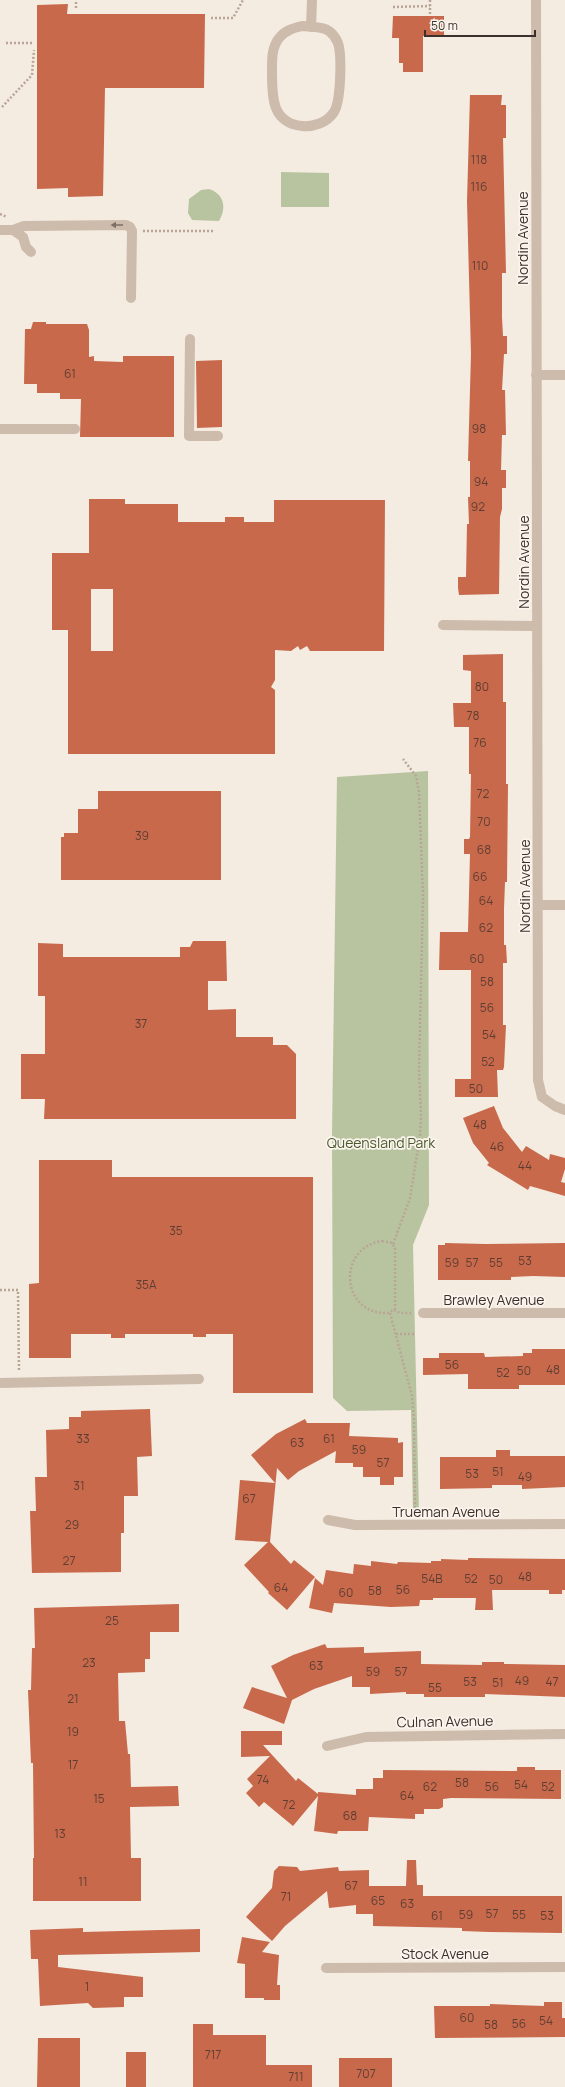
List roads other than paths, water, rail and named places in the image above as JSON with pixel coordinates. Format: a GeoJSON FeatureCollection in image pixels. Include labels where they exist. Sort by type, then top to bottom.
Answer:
{"type":"FeatureCollection","features":[{"type":"Feature","properties":{"kind":"street"},"geometry":{"type":"LineString","coordinates":[[311,27],[312,0]]}},
{"type":"Feature","properties":{"kind":"street","name":"Nordin Avenue"},"geometry":{"type":"LineString","coordinates":[[536,0],[538,1087],[542,1097],[555,1106],[565,1110]]}},
{"type":"Feature","properties":{"kind":"street"},"geometry":{"type":"LineString","coordinates":[[311,27],[327,30],[338,43],[340,56],[338,100],[334,112],[326,120],[315,125],[302,126],[292,124],[283,118],[276,109],[272,99],[272,56],[275,45],[281,36],[291,29],[311,27]]}},
{"type":"Feature","properties":{"kind":"street"},"geometry":{"type":"LineString","coordinates":[[0,230],[13,230],[24,226],[126,225],[130,227],[132,231],[131,298]]}},
{"type":"Feature","properties":{"kind":"street"},"geometry":{"type":"LineString","coordinates":[[13,230],[23,237],[26,247],[31,252]]}},
{"type":"Feature","properties":{"kind":"street"},"geometry":{"type":"LineString","coordinates":[[190,339],[190,436],[218,436]]}},
{"type":"Feature","properties":{"kind":"street"},"geometry":{"type":"LineString","coordinates":[[536,375],[565,375]]}},
{"type":"Feature","properties":{"kind":"street"},"geometry":{"type":"LineString","coordinates":[[0,429],[75,429]]}},
{"type":"Feature","properties":{"kind":"street"},"geometry":{"type":"LineString","coordinates":[[443,625],[537,626]]}},
{"type":"Feature","properties":{"kind":"street"},"geometry":{"type":"LineString","coordinates":[[538,905],[565,905]]}},
{"type":"Feature","properties":{"kind":"street","name":"Brawley Avenue"},"geometry":{"type":"LineString","coordinates":[[423,1313],[565,1313]]}},
{"type":"Feature","properties":{"kind":"street"},"geometry":{"type":"LineString","coordinates":[[0,1383],[199,1379]]}},
{"type":"Feature","properties":{"kind":"street","name":"Trueman Avenue"},"geometry":{"type":"LineString","coordinates":[[328,1520],[356,1525],[415,1526],[565,1524]]}},
{"type":"Feature","properties":{"kind":"street","name":"Culnan Avenue"},"geometry":{"type":"LineString","coordinates":[[327,1746],[366,1737],[565,1734]]}},
{"type":"Feature","properties":{"kind":"street","name":"Stock Avenue"},"geometry":{"type":"LineString","coordinates":[[326,1968],[565,1967]]}},
{"type":"Feature","properties":{"kind":"park label","name":"Queensland Park"},"geometry":{"type":"Point","coordinates":[381,1142]}}]}
